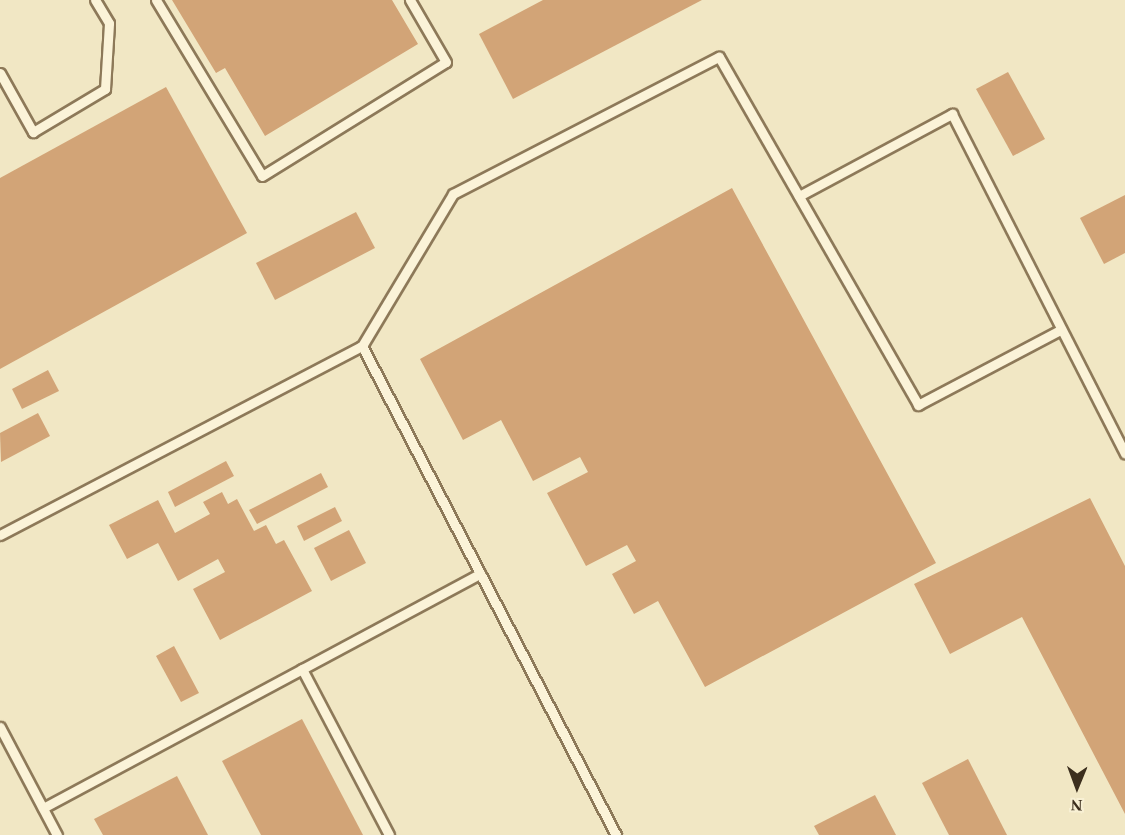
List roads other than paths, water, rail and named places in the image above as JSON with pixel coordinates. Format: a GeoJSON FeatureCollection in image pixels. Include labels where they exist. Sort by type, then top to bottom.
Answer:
{"type":"FeatureCollection","features":[{"type":"Feature","properties":{"kind":"lane"},"geometry":{"type":"LineString","coordinates":[[0,73],[33,132],[105,89],[109,23],[95,0]]}},
{"type":"Feature","properties":{"kind":"lane"},"geometry":{"type":"LineString","coordinates":[[156,0],[262,176],[446,62],[410,0]]}},
{"type":"Feature","properties":{"kind":"lane"},"geometry":{"type":"LineString","coordinates":[[0,535],[362,346],[453,194],[719,57],[918,405],[1060,330]]}},
{"type":"Feature","properties":{"kind":"lane"},"geometry":{"type":"LineString","coordinates":[[799,196],[952,114],[1060,330],[1125,453]]}},
{"type":"Feature","properties":{"kind":"lane"},"geometry":{"type":"LineString","coordinates":[[362,346],[616,835]]}},
{"type":"Feature","properties":{"kind":"lane"},"geometry":{"type":"LineString","coordinates":[[43,808],[480,574]]}},
{"type":"Feature","properties":{"kind":"lane"},"geometry":{"type":"LineString","coordinates":[[302,669],[389,835]]}},
{"type":"Feature","properties":{"kind":"lane"},"geometry":{"type":"LineString","coordinates":[[0,727],[57,835]]}}]}
